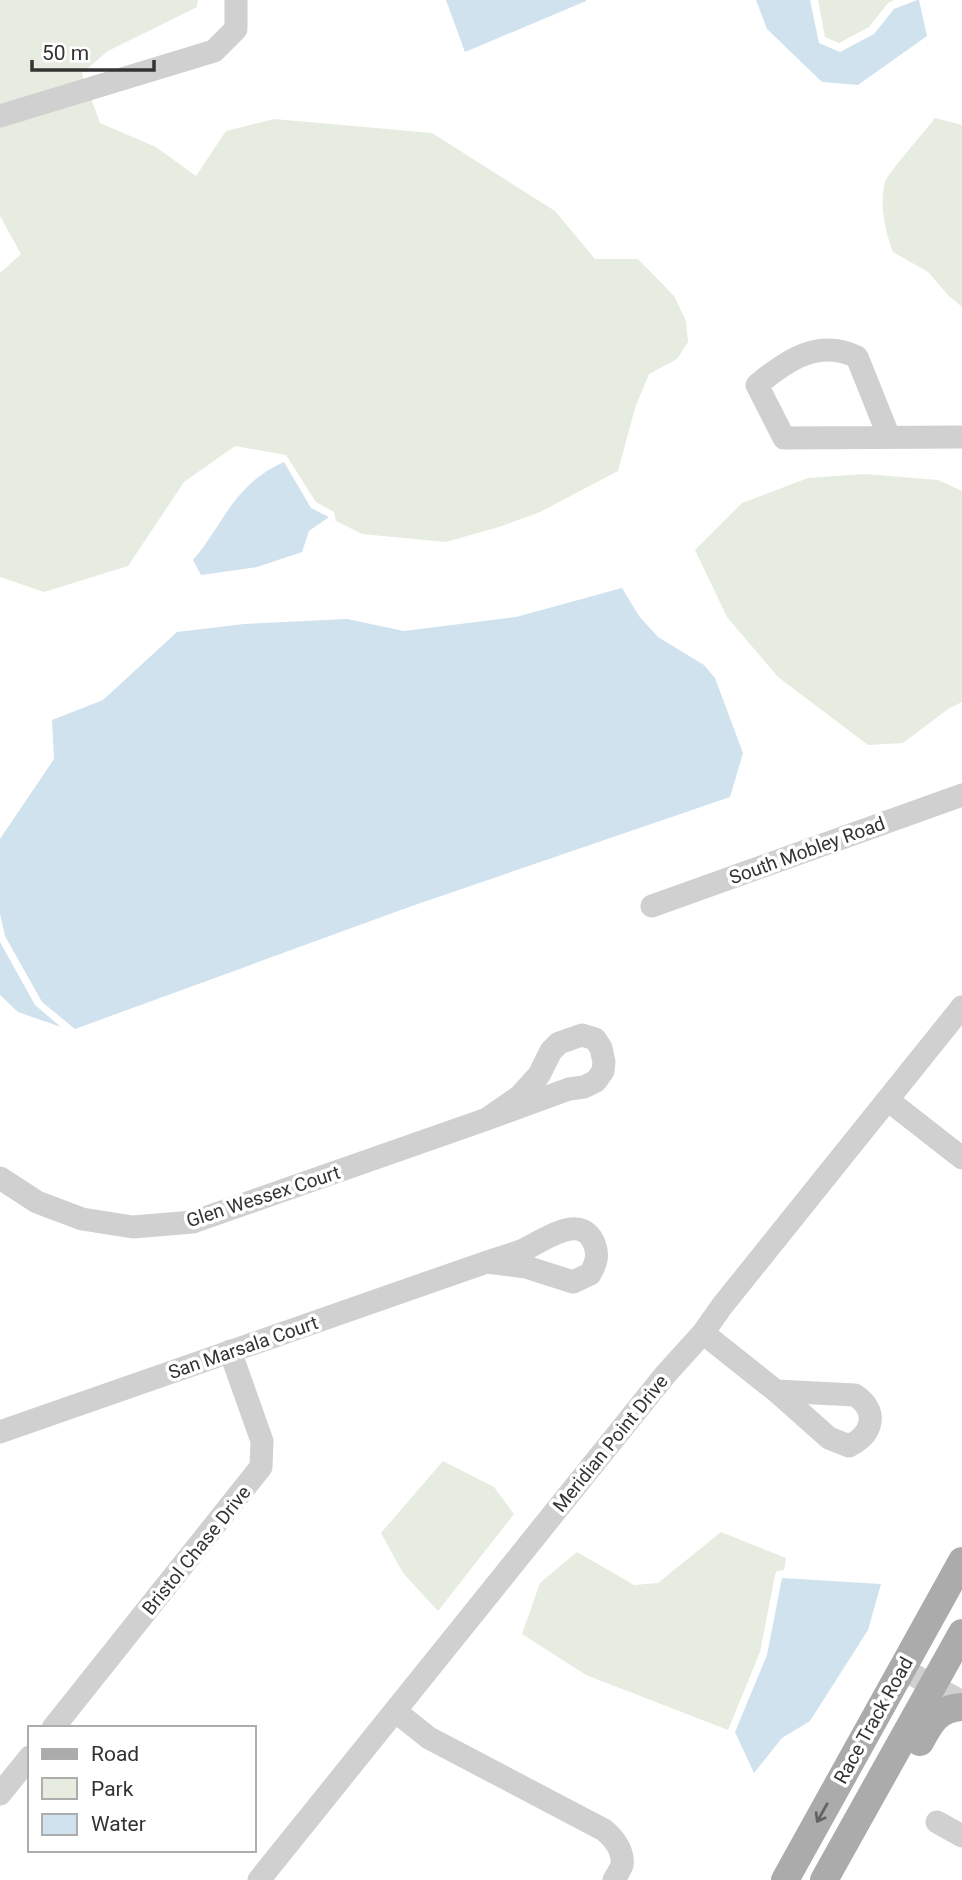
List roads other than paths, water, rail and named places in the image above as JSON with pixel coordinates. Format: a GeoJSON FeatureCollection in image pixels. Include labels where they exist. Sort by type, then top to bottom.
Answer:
{"type":"FeatureCollection","features":[{"type":"Feature","properties":{"kind":"main road","name":"Race Track Road"},"geometry":{"type":"LineString","coordinates":[[785,1880],[962,1561]]}},
{"type":"Feature","properties":{"kind":"main road"},"geometry":{"type":"LineString","coordinates":[[933,1685],[931,1663],[935,1637],[962,1589]]}},
{"type":"Feature","properties":{"kind":"main road","name":"Race Track Road"},"geometry":{"type":"LineString","coordinates":[[824,1880],[962,1633]]}},
{"type":"Feature","properties":{"kind":"main road"},"geometry":{"type":"LineString","coordinates":[[839,1880],[855,1859],[932,1720],[941,1712],[962,1704]]}},
{"type":"Feature","properties":{"kind":"street"},"geometry":{"type":"LineString","coordinates":[[0,116],[214,51],[236,29],[236,0]]}},
{"type":"Feature","properties":{"kind":"street"},"geometry":{"type":"LineString","coordinates":[[889,438],[857,357],[846,352],[835,350],[802,354],[757,385],[784,438],[889,438],[962,437]]}},
{"type":"Feature","properties":{"kind":"street","name":"South Mobley Road"},"geometry":{"type":"LineString","coordinates":[[652,906],[962,795]]}},
{"type":"Feature","properties":{"kind":"street","name":"Meridian Point Drive"},"geometry":{"type":"LineString","coordinates":[[259,1880],[656,1386],[704,1333],[722,1306],[962,1007]]}},
{"type":"Feature","properties":{"kind":"street","name":"Glen Wessex Court"},"geometry":{"type":"LineString","coordinates":[[0,1178],[37,1202],[82,1219],[133,1227],[193,1222],[487,1119],[569,1089],[584,1087],[596,1081],[603,1072],[601,1048],[595,1040],[582,1035],[558,1043],[539,1075],[520,1096],[487,1119]]}},
{"type":"Feature","properties":{"kind":"street"},"geometry":{"type":"LineString","coordinates":[[889,1101],[962,1158]]}},
{"type":"Feature","properties":{"kind":"street","name":"San Marsala Court"},"geometry":{"type":"LineString","coordinates":[[0,1432],[487,1262]]}},
{"type":"Feature","properties":{"kind":"street"},"geometry":{"type":"LineString","coordinates":[[704,1333],[776,1391]]}},
{"type":"Feature","properties":{"kind":"street","name":"Bristol Chase Drive"},"geometry":{"type":"LineString","coordinates":[[55,1726],[261,1467],[262,1441],[230,1351]]}},
{"type":"Feature","properties":{"kind":"street"},"geometry":{"type":"LineString","coordinates":[[901,1668],[962,1704]]}},
{"type":"Feature","properties":{"kind":"street"},"geometry":{"type":"LineString","coordinates":[[395,1711],[429,1738],[604,1830],[613,1838],[619,1849],[622,1865],[614,1880]]}},
{"type":"Feature","properties":{"kind":"street"},"geometry":{"type":"LineString","coordinates":[[0,1794],[28,1759]]}},
{"type":"Feature","properties":{"kind":"street"},"geometry":{"type":"LineString","coordinates":[[937,1822],[962,1836]]}},
{"type":"Feature","properties":{"kind":"water"},"geometry":{"type":"Polygon","coordinates":[[[446,0],[586,0],[586,1],[465,52],[446,0]]]}},
{"type":"Feature","properties":{"kind":"water"},"geometry":{"type":"Polygon","coordinates":[[[756,0],[810,0],[819,43],[840,52],[874,34],[894,9],[919,0],[927,36],[858,85],[822,82],[767,29],[756,0]]]}},
{"type":"Feature","properties":{"kind":"water"},"geometry":{"type":"Polygon","coordinates":[[[284,462],[311,508],[329,517],[309,531],[302,552],[257,567],[201,575],[193,560],[232,505],[253,482],[284,462]]]}},
{"type":"Feature","properties":{"kind":"water"},"geometry":{"type":"Polygon","coordinates":[[[622,588],[639,616],[658,637],[704,665],[715,678],[743,753],[730,797],[409,907],[75,1029],[42,1002],[5,936],[0,914],[0,839],[54,759],[52,720],[103,700],[177,632],[244,624],[347,619],[404,631],[516,617],[622,588]]]}},
{"type":"Feature","properties":{"kind":"water"},"geometry":{"type":"Polygon","coordinates":[[[0,942],[35,1005],[61,1027],[18,1012],[0,995],[0,942]]]}},
{"type":"Feature","properties":{"kind":"water"},"geometry":{"type":"Polygon","coordinates":[[[782,1578],[881,1584],[868,1630],[810,1721],[782,1738],[754,1773],[735,1732],[767,1655],[782,1578]]]}}]}
